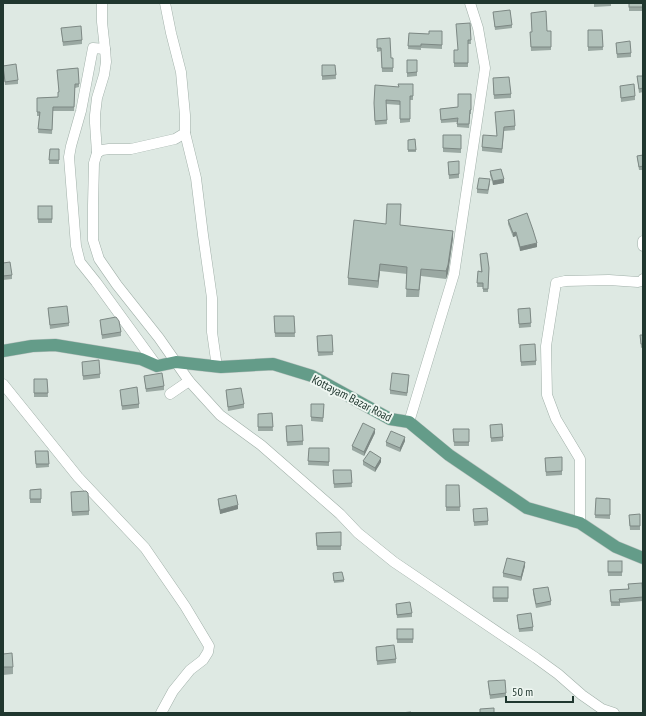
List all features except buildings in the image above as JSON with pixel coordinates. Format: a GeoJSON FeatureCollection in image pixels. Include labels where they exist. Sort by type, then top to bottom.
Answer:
{"type":"FeatureCollection","features":[{"type":"Feature","properties":{"kind":"main road"},"geometry":{"type":"LineString","coordinates":[[3,351],[32,346],[55,345],[141,358],[157,366]]}},
{"type":"Feature","properties":{"kind":"main road","name":"Kottayam Bazar Road"},"geometry":{"type":"LineString","coordinates":[[157,366],[174,363],[217,366],[273,364],[312,376],[390,419],[409,422],[449,455],[527,508],[580,523],[616,547],[643,558]]}},
{"type":"Feature","properties":{"kind":"street"},"geometry":{"type":"LineString","coordinates":[[102,3],[102,22],[106,48],[106,62],[104,75],[97,98],[95,115],[97,153],[94,163],[93,240],[99,259],[117,285],[159,338],[174,363],[220,415],[261,445],[340,514],[358,533],[394,562],[536,658],[602,709],[614,713]]}},
{"type":"Feature","properties":{"kind":"street"},"geometry":{"type":"LineString","coordinates":[[166,3],[180,72],[185,115],[185,133],[196,178],[212,298],[212,332],[217,366]]}},
{"type":"Feature","properties":{"kind":"street"},"geometry":{"type":"LineString","coordinates":[[409,422],[454,274],[485,68],[478,28],[470,3]]}},
{"type":"Feature","properties":{"kind":"street"},"geometry":{"type":"LineString","coordinates":[[106,48],[93,48],[81,111],[69,157],[76,246],[80,262],[157,366]]}},
{"type":"Feature","properties":{"kind":"street"},"geometry":{"type":"LineString","coordinates":[[97,153],[102,150],[109,149],[131,149],[175,139],[185,133]]}},
{"type":"Feature","properties":{"kind":"street"},"geometry":{"type":"LineString","coordinates":[[643,241],[643,246]]}},
{"type":"Feature","properties":{"kind":"street"},"geometry":{"type":"LineString","coordinates":[[580,523],[580,459],[556,419],[546,395],[546,346],[556,283],[564,281],[615,280],[638,282],[642,281],[643,279]]}},
{"type":"Feature","properties":{"kind":"street"},"geometry":{"type":"LineString","coordinates":[[170,394],[189,381]]}},
{"type":"Feature","properties":{"kind":"street"},"geometry":{"type":"LineString","coordinates":[[3,384],[78,477],[145,548],[185,606],[209,646],[208,652],[203,660],[190,670],[173,690],[161,713]]}}]}
